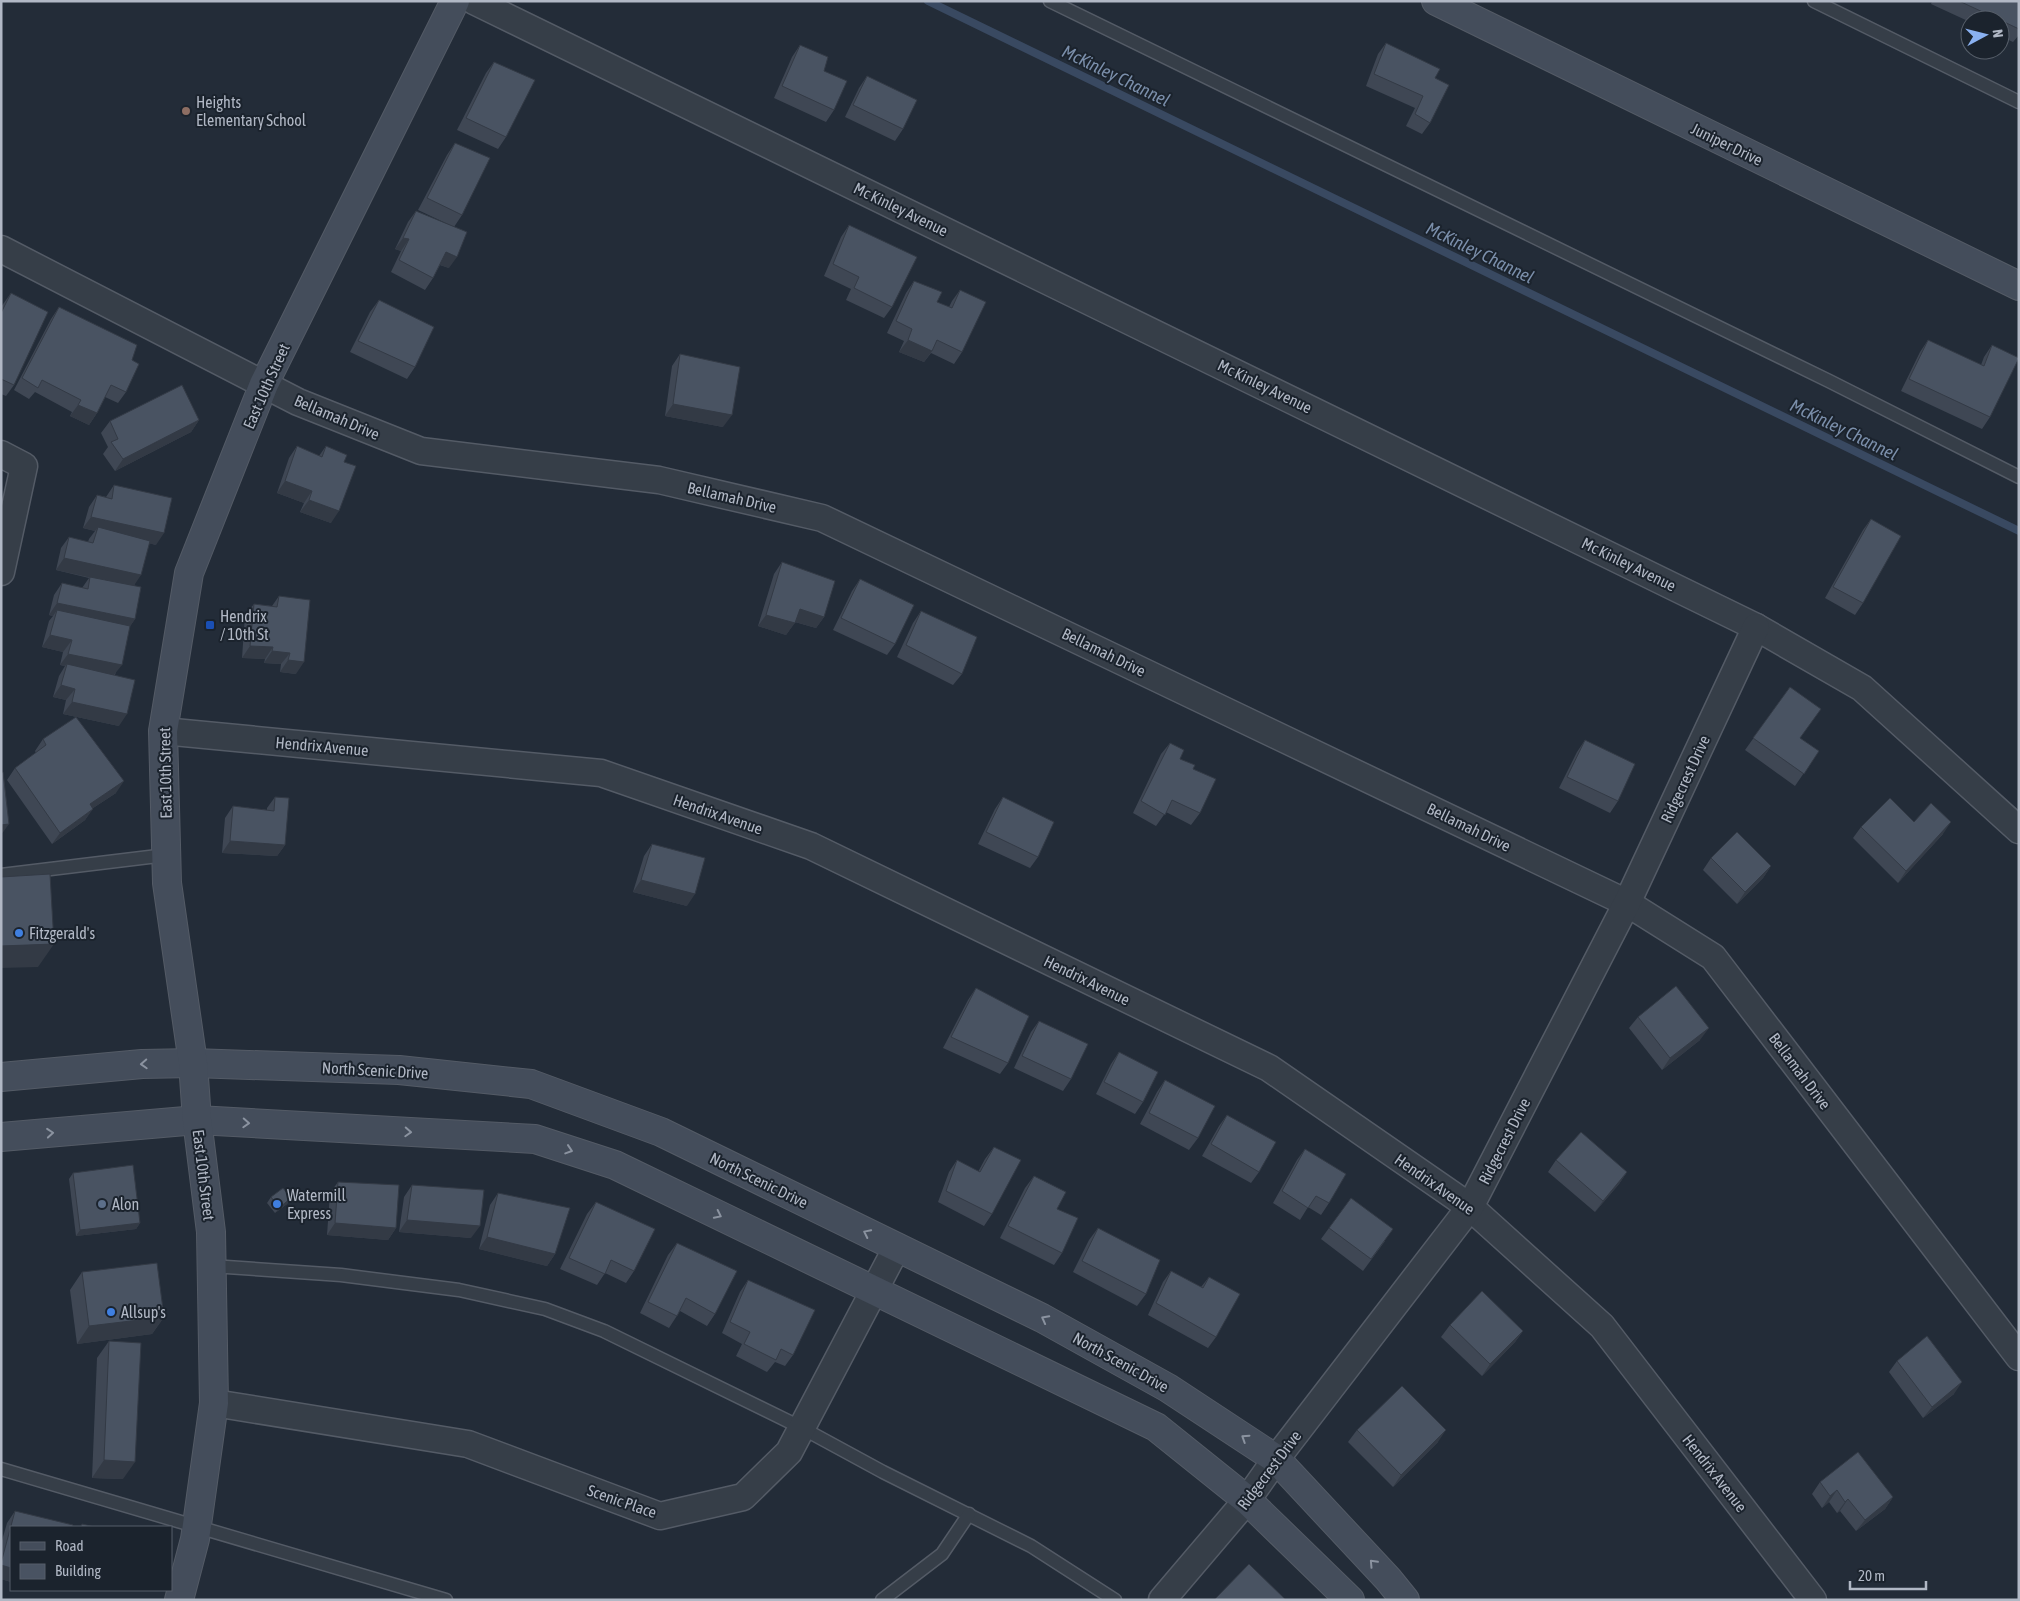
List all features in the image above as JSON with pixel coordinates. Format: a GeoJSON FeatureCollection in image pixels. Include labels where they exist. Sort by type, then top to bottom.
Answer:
{"type":"FeatureCollection","features":[{"type":"Feature","properties":{"kind":"main road","name":"East 10th Street"},"geometry":{"type":"LineString","coordinates":[[179,1600],[197,1527],[214,1403],[211,1232],[197,1120],[193,1063],[167,883],[166,855],[163,731],[188,573],[264,384],[455,1]]}},
{"type":"Feature","properties":{"kind":"main road","name":"Juniper Drive"},"geometry":{"type":"LineString","coordinates":[[1436,1],[2019,286]]}},
{"type":"Feature","properties":{"kind":"main road","name":"North Scenic Drive"},"geometry":{"type":"LineString","coordinates":[[1,1078],[142,1064],[193,1063],[400,1070],[531,1084],[661,1132],[1042,1318],[1168,1388],[1276,1458],[1388,1579],[1405,1600]]}},
{"type":"Feature","properties":{"kind":"main road"},"geometry":{"type":"LineString","coordinates":[[1,1137],[197,1120],[535,1139],[614,1165],[1156,1427],[1247,1500],[1350,1600]]}},
{"type":"Feature","properties":{"kind":"street","name":"Mc Kinley Avenue"},"geometry":{"type":"LineString","coordinates":[[474,1],[1756,627],[1862,688],[2019,830]]}},
{"type":"Feature","properties":{"kind":"street","name":"Bellamah Drive"},"geometry":{"type":"LineString","coordinates":[[1,249],[298,402],[421,451],[659,480],[822,518],[1627,903],[1713,957],[2019,1357]]}},
{"type":"Feature","properties":{"kind":"street"},"geometry":{"type":"LineString","coordinates":[[1,454],[24,466],[1,572]]}},
{"type":"Feature","properties":{"kind":"street","name":"Ridgecrest Drive"},"geometry":{"type":"LineString","coordinates":[[1162,1600],[1247,1500],[1276,1458],[1470,1207],[1627,903],[1756,627]]}},
{"type":"Feature","properties":{"kind":"street","name":"Hendrix Avenue"},"geometry":{"type":"LineString","coordinates":[[163,731],[601,773],[811,846],[1269,1068],[1470,1207],[1602,1326],[1813,1600]]}},
{"type":"Feature","properties":{"kind":"street","name":"Scenic Place"},"geometry":{"type":"LineString","coordinates":[[214,1403],[468,1444],[660,1516],[743,1497],[789,1452],[897,1247]]}},
{"type":"Feature","properties":{"kind":"lane"},"geometry":{"type":"LineString","coordinates":[[1050,1],[1820,376],[2019,477]]}},
{"type":"Feature","properties":{"kind":"lane"},"geometry":{"type":"LineString","coordinates":[[1814,1],[2019,102]]}},
{"type":"Feature","properties":{"kind":"lane"},"geometry":{"type":"LineString","coordinates":[[1,875],[166,855]]}},
{"type":"Feature","properties":{"kind":"lane"},"geometry":{"type":"LineString","coordinates":[[212,1266],[341,1275],[459,1290],[545,1309],[604,1331],[802,1428],[883,1472],[1031,1546],[1115,1600]]}},
{"type":"Feature","properties":{"kind":"lane"},"geometry":{"type":"LineString","coordinates":[[1,1469],[446,1600]]}},
{"type":"Feature","properties":{"kind":"lane"},"geometry":{"type":"LineString","coordinates":[[882,1600],[942,1554],[969,1514]]}},
{"type":"Feature","properties":{"kind":"building"},"geometry":{"type":"Polygon","coordinates":[[[1959,1],[2019,1],[2019,29],[2010,25],[2010,10],[1978,10],[1959,1]]]}},
{"type":"Feature","properties":{"kind":"building"},"geometry":{"type":"Polygon","coordinates":[[[1386,43],[1440,69],[1435,78],[1449,85],[1430,123],[1415,114],[1423,96],[1374,74],[1386,43]]]}},
{"type":"Feature","properties":{"kind":"building"},"geometry":{"type":"Polygon","coordinates":[[[800,45],[828,57],[824,71],[847,81],[834,110],[782,86],[800,45]]]}},
{"type":"Feature","properties":{"kind":"building"},"geometry":{"type":"Polygon","coordinates":[[[494,62],[535,80],[506,137],[466,118],[494,62]]]}},
{"type":"Feature","properties":{"kind":"building"},"geometry":{"type":"Polygon","coordinates":[[[867,76],[917,100],[903,129],[853,105],[867,76]]]}},
{"type":"Feature","properties":{"kind":"building"},"geometry":{"type":"Polygon","coordinates":[[[455,143],[490,158],[462,215],[427,198],[455,143]]]}},
{"type":"Feature","properties":{"kind":"building"},"geometry":{"type":"Polygon","coordinates":[[[416,211],[467,232],[457,257],[446,252],[433,278],[399,260],[409,239],[403,238],[416,211]]]}},
{"type":"Feature","properties":{"kind":"building"},"geometry":{"type":"Polygon","coordinates":[[[849,225],[917,257],[892,307],[854,288],[859,277],[833,264],[849,225]]]}},
{"type":"Feature","properties":{"kind":"building"},"geometry":{"type":"Polygon","coordinates":[[[914,281],[942,292],[937,302],[952,308],[960,290],[986,302],[962,352],[937,340],[932,351],[908,340],[912,329],[896,321],[914,281]]]}},
{"type":"Feature","properties":{"kind":"building"},"geometry":{"type":"Polygon","coordinates":[[[11,293],[48,312],[14,385],[1,379],[1,313],[11,293]]]}},
{"type":"Feature","properties":{"kind":"building"},"geometry":{"type":"Polygon","coordinates":[[[379,300],[434,327],[415,367],[358,341],[379,300]]]}},
{"type":"Feature","properties":{"kind":"building"},"geometry":{"type":"Polygon","coordinates":[[[59,307],[137,345],[132,360],[139,364],[126,392],[111,385],[97,413],[78,405],[81,400],[42,380],[38,388],[22,378],[59,307]]]}},
{"type":"Feature","properties":{"kind":"building"},"geometry":{"type":"Polygon","coordinates":[[[1928,340],[1984,366],[1992,345],[2019,358],[1990,417],[1909,379],[1928,340]]]}},
{"type":"Feature","properties":{"kind":"building"},"geometry":{"type":"Polygon","coordinates":[[[680,354],[740,367],[732,415],[673,404],[680,354]]]}},
{"type":"Feature","properties":{"kind":"building"},"geometry":{"type":"Polygon","coordinates":[[[182,385],[199,420],[123,459],[111,442],[118,439],[110,421],[182,385]]]}},
{"type":"Feature","properties":{"kind":"building"},"geometry":{"type":"Polygon","coordinates":[[[297,446],[322,457],[326,446],[347,455],[344,462],[356,466],[339,511],[309,500],[312,491],[285,481],[297,446]]]}},
{"type":"Feature","properties":{"kind":"building"},"geometry":{"type":"Polygon","coordinates":[[[114,485],[172,498],[164,533],[91,517],[97,495],[112,499],[114,485]]]}},
{"type":"Feature","properties":{"kind":"building"},"geometry":{"type":"Polygon","coordinates":[[[1871,519],[1901,536],[1863,603],[1833,587],[1871,519]]]}},
{"type":"Feature","properties":{"kind":"building"},"geometry":{"type":"Polygon","coordinates":[[[98,527],[150,541],[141,575],[64,558],[69,537],[93,543],[98,527]]]}},
{"type":"Feature","properties":{"kind":"building"},"geometry":{"type":"Polygon","coordinates":[[[782,562],[835,581],[824,617],[800,609],[795,623],[766,615],[782,562]]]}},
{"type":"Feature","properties":{"kind":"building"},"geometry":{"type":"Polygon","coordinates":[[[90,577],[141,587],[135,619],[57,603],[62,583],[88,589],[90,577]]]}},
{"type":"Feature","properties":{"kind":"building"},"geometry":{"type":"Polygon","coordinates":[[[860,579],[914,605],[895,644],[841,618],[860,579]]]}},
{"type":"Feature","properties":{"kind":"building"},"geometry":{"type":"Polygon","coordinates":[[[279,596],[310,600],[304,662],[288,660],[290,653],[272,651],[273,647],[250,646],[254,604],[277,607],[279,596]]]}},
{"type":"Feature","properties":{"kind":"building"},"geometry":{"type":"Polygon","coordinates":[[[57,610],[130,626],[122,665],[68,654],[72,640],[50,635],[57,610]]]}},
{"type":"Feature","properties":{"kind":"building"},"geometry":{"type":"Polygon","coordinates":[[[921,611],[977,637],[962,674],[906,645],[921,611]]]}},
{"type":"Feature","properties":{"kind":"building"},"geometry":{"type":"Polygon","coordinates":[[[67,664],[135,680],[127,714],[72,702],[75,689],[61,685],[67,664]]]}},
{"type":"Feature","properties":{"kind":"building"},"geometry":{"type":"Polygon","coordinates":[[[1790,687],[1821,709],[1800,738],[1819,751],[1804,774],[1753,738],[1790,687]]]}},
{"type":"Feature","properties":{"kind":"building"},"geometry":{"type":"Polygon","coordinates":[[[76,717],[124,781],[90,804],[93,809],[60,833],[15,768],[46,745],[43,739],[76,717]]]}},
{"type":"Feature","properties":{"kind":"building"},"geometry":{"type":"Polygon","coordinates":[[[1585,740],[1635,764],[1618,801],[1567,777],[1585,740]]]}},
{"type":"Feature","properties":{"kind":"building"},"geometry":{"type":"Polygon","coordinates":[[[1170,743],[1184,750],[1180,759],[1195,765],[1193,769],[1216,779],[1200,813],[1172,800],[1165,815],[1141,801],[1170,743]]]}},
{"type":"Feature","properties":{"kind":"building"},"geometry":{"type":"Polygon","coordinates":[[[3,772],[9,824],[1,825],[1,773],[3,772]]]}},
{"type":"Feature","properties":{"kind":"building"},"geometry":{"type":"Polygon","coordinates":[[[275,797],[289,798],[285,845],[230,841],[233,806],[274,811],[275,797]]]}},
{"type":"Feature","properties":{"kind":"building"},"geometry":{"type":"Polygon","coordinates":[[[1003,797],[1054,822],[1038,857],[986,832],[1003,797]]]}},
{"type":"Feature","properties":{"kind":"building"},"geometry":{"type":"Polygon","coordinates":[[[1890,798],[1914,822],[1931,803],[1951,822],[1906,871],[1861,827],[1890,798]]]}},
{"type":"Feature","properties":{"kind":"building"},"geometry":{"type":"Polygon","coordinates":[[[1737,832],[1771,866],[1745,892],[1711,858],[1737,832]]]}},
{"type":"Feature","properties":{"kind":"building"},"geometry":{"type":"Polygon","coordinates":[[[652,844],[705,858],[695,894],[641,880],[652,844]]]}},
{"type":"Feature","properties":{"kind":"building"},"geometry":{"type":"Polygon","coordinates":[[[50,874],[54,944],[1,946],[1,877],[50,874]]]}},
{"type":"Feature","properties":{"kind":"building"},"geometry":{"type":"Polygon","coordinates":[[[1676,986],[1709,1028],[1670,1058],[1638,1017],[1676,986]]]}},
{"type":"Feature","properties":{"kind":"building"},"geometry":{"type":"Polygon","coordinates":[[[976,988],[1029,1016],[1008,1063],[951,1037],[976,988]]]}},
{"type":"Feature","properties":{"kind":"building"},"geometry":{"type":"Polygon","coordinates":[[[1039,1021],[1088,1044],[1071,1079],[1022,1056],[1039,1021]]]}},
{"type":"Feature","properties":{"kind":"building"},"geometry":{"type":"Polygon","coordinates":[[[1119,1052],[1158,1072],[1143,1102],[1104,1082],[1119,1052]]]}},
{"type":"Feature","properties":{"kind":"building"},"geometry":{"type":"Polygon","coordinates":[[[1165,1080],[1215,1106],[1198,1138],[1149,1113],[1165,1080]]]}},
{"type":"Feature","properties":{"kind":"building"},"geometry":{"type":"Polygon","coordinates":[[[1227,1115],[1276,1142],[1259,1172],[1211,1144],[1227,1115]]]}},
{"type":"Feature","properties":{"kind":"building"},"geometry":{"type":"Polygon","coordinates":[[[1581,1132],[1627,1172],[1603,1201],[1556,1160],[1581,1132]]]}},
{"type":"Feature","properties":{"kind":"building"},"geometry":{"type":"Polygon","coordinates":[[[994,1147],[1021,1160],[992,1214],[946,1191],[957,1160],[980,1172],[994,1147]]]}},
{"type":"Feature","properties":{"kind":"building"},"geometry":{"type":"Polygon","coordinates":[[[1305,1149],[1346,1174],[1329,1203],[1316,1196],[1308,1208],[1282,1191],[1305,1149]]]}},
{"type":"Feature","properties":{"kind":"building","name":"Alon"},"geometry":{"type":"Polygon","coordinates":[[[133,1165],[140,1223],[80,1230],[73,1173],[133,1165]]]}},
{"type":"Feature","properties":{"kind":"building"},"geometry":{"type":"Polygon","coordinates":[[[1034,1176],[1066,1192],[1057,1209],[1078,1218],[1062,1253],[1008,1226],[1034,1176]]]}},
{"type":"Feature","properties":{"kind":"building"},"geometry":{"type":"Polygon","coordinates":[[[338,1182],[399,1185],[396,1228],[335,1223],[338,1182]]]}},
{"type":"Feature","properties":{"kind":"building"},"geometry":{"type":"Polygon","coordinates":[[[412,1185],[484,1190],[480,1226],[407,1220],[412,1185]]]}},
{"type":"Feature","properties":{"kind":"building"},"geometry":{"type":"Polygon","coordinates":[[[283,1188],[291,1198],[279,1208],[271,1197],[283,1188]]]}},
{"type":"Feature","properties":{"kind":"building"},"geometry":{"type":"Polygon","coordinates":[[[498,1193],[570,1208],[555,1254],[487,1237],[498,1193]]]}},
{"type":"Feature","properties":{"kind":"building"},"geometry":{"type":"Polygon","coordinates":[[[1351,1198],[1393,1229],[1371,1259],[1329,1228],[1351,1198]]]}},
{"type":"Feature","properties":{"kind":"building"},"geometry":{"type":"Polygon","coordinates":[[[596,1202],[655,1229],[634,1271],[611,1260],[605,1274],[569,1258],[596,1202]]]}},
{"type":"Feature","properties":{"kind":"building"},"geometry":{"type":"Polygon","coordinates":[[[1098,1228],[1160,1260],[1146,1294],[1082,1261],[1098,1228]]]}},
{"type":"Feature","properties":{"kind":"building"},"geometry":{"type":"Polygon","coordinates":[[[677,1243],[737,1271],[715,1314],[686,1298],[677,1316],[648,1302],[677,1243]]]}},
{"type":"Feature","properties":{"kind":"building"},"geometry":{"type":"Polygon","coordinates":[[[157,1263],[164,1317],[89,1326],[82,1272],[157,1263]]]}},
{"type":"Feature","properties":{"kind":"building"},"geometry":{"type":"Polygon","coordinates":[[[1171,1271],[1203,1288],[1209,1277],[1240,1294],[1216,1337],[1156,1303],[1171,1271]]]}},
{"type":"Feature","properties":{"kind":"building"},"geometry":{"type":"Polygon","coordinates":[[[748,1280],[815,1310],[793,1355],[781,1349],[776,1360],[744,1344],[750,1332],[730,1322],[748,1280]]]}},
{"type":"Feature","properties":{"kind":"building"},"geometry":{"type":"Polygon","coordinates":[[[1482,1291],[1523,1331],[1490,1364],[1450,1325],[1482,1291]]]}},
{"type":"Feature","properties":{"kind":"building"},"geometry":{"type":"Polygon","coordinates":[[[1927,1336],[1962,1382],[1932,1407],[1897,1361],[1927,1336]]]}},
{"type":"Feature","properties":{"kind":"building"},"geometry":{"type":"Polygon","coordinates":[[[109,1341],[141,1343],[135,1462],[104,1460],[109,1341]]]}},
{"type":"Feature","properties":{"kind":"building"},"geometry":{"type":"Polygon","coordinates":[[[1402,1386],[1446,1430],[1401,1475],[1357,1430],[1402,1386]]]}},
{"type":"Feature","properties":{"kind":"building"},"geometry":{"type":"Polygon","coordinates":[[[1858,1452],[1893,1497],[1865,1520],[1848,1499],[1845,1502],[1837,1490],[1830,1496],[1820,1482],[1858,1452]]]}},
{"type":"Feature","properties":{"kind":"building"},"geometry":{"type":"Polygon","coordinates":[[[15,1511],[73,1525],[72,1526],[11,1526],[15,1511]]]}},
{"type":"Feature","properties":{"kind":"building"},"geometry":{"type":"Polygon","coordinates":[[[10,1530],[10,1568],[1,1565],[10,1530]]]}},
{"type":"Feature","properties":{"kind":"building"},"geometry":{"type":"Polygon","coordinates":[[[1249,1564],[1286,1600],[1214,1600],[1249,1564]]]}},
{"type":"Feature","properties":{"kind":"waterway","name":"McKinley Channel"},"geometry":{"type":"LineString","coordinates":[[928,1],[2019,531]]}},
{"type":"Feature","properties":{"kind":"place","name":"Heights Elementary School"},"geometry":{"type":"Point","coordinates":[186,111]}},
{"type":"Feature","properties":{"kind":"place","name":"Hendrix / 10th St"},"geometry":{"type":"Point","coordinates":[210,625]}},
{"type":"Feature","properties":{"kind":"place","name":"Fitzgerald's"},"geometry":{"type":"Point","coordinates":[19,933]}},
{"type":"Feature","properties":{"kind":"place","name":"Alon"},"geometry":{"type":"Point","coordinates":[102,1204]}},
{"type":"Feature","properties":{"kind":"place","name":"Watermill Express"},"geometry":{"type":"Point","coordinates":[277,1204]}},
{"type":"Feature","properties":{"kind":"place","name":"Allsup's"},"geometry":{"type":"Point","coordinates":[111,1312]}}]}
